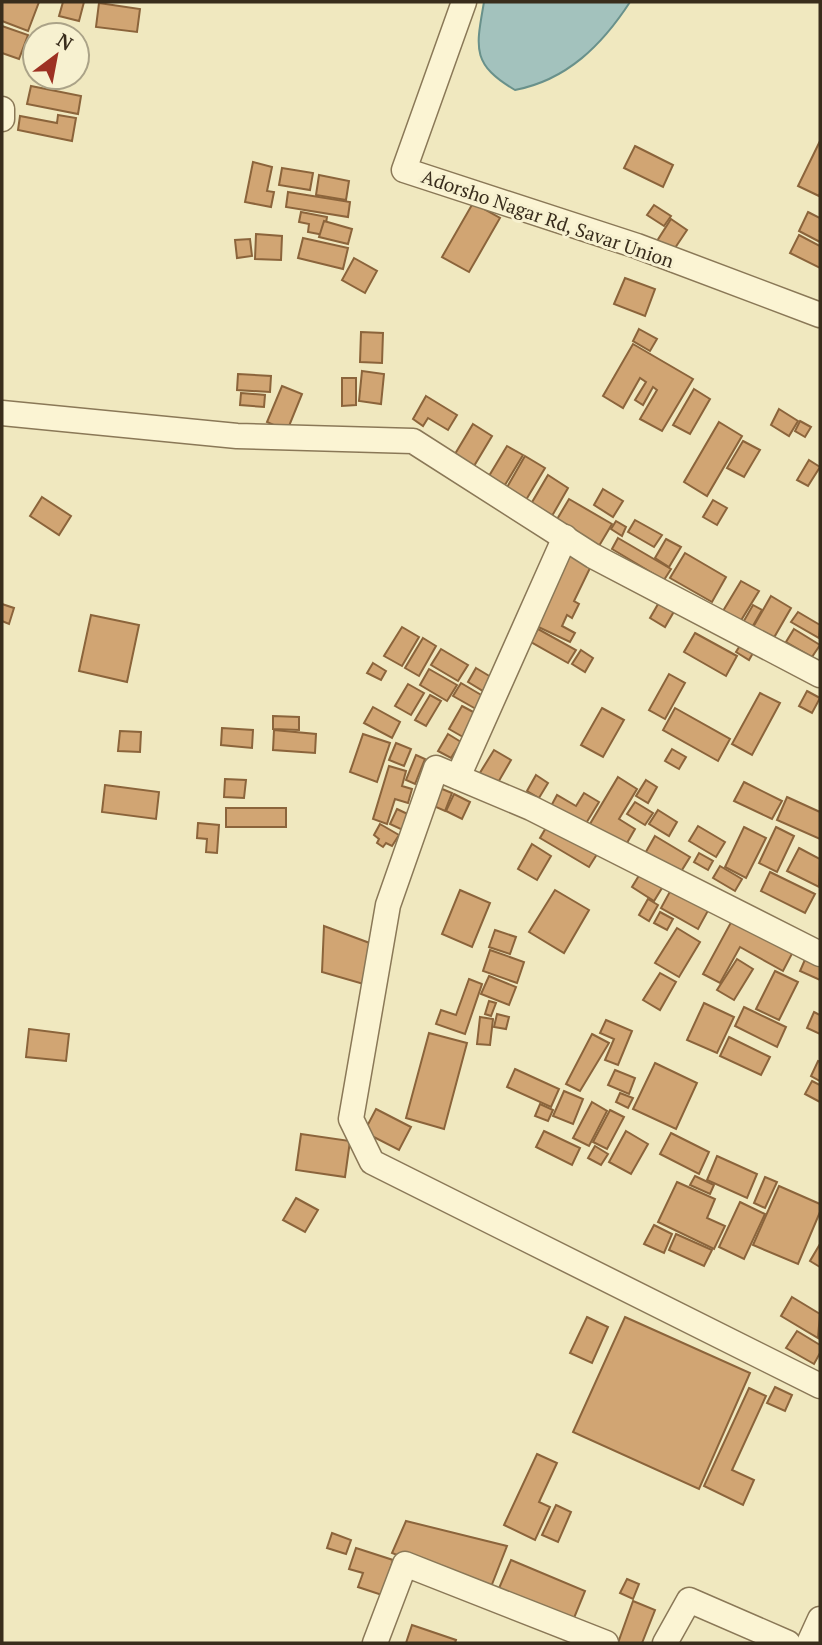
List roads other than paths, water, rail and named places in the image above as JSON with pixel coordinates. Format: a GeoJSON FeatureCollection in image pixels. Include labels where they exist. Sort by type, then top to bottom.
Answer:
{"type":"FeatureCollection","features":[{"type":"Feature","properties":{"kind":"street","name":"Adorsho Nagar Rd, Savar Union"},"geometry":{"type":"LineString","coordinates":[[464,2],[404,170],[637,246],[820,315]]}},
{"type":"Feature","properties":{"kind":"street"},"geometry":{"type":"LineString","coordinates":[[2,109],[2,119]]}},
{"type":"Feature","properties":{"kind":"street"},"geometry":{"type":"LineString","coordinates":[[2,413],[237,436],[413,441],[593,555],[820,675]]}},
{"type":"Feature","properties":{"kind":"street"},"geometry":{"type":"LineString","coordinates":[[458,777],[565,537]]}},
{"type":"Feature","properties":{"kind":"street"},"geometry":{"type":"LineString","coordinates":[[820,954],[531,808],[436,768],[388,905],[351,1119],[372,1162],[820,1385]]}},
{"type":"Feature","properties":{"kind":"street"},"geometry":{"type":"LineString","coordinates":[[375,1643],[405,1564],[606,1643]]}},
{"type":"Feature","properties":{"kind":"street"},"geometry":{"type":"LineString","coordinates":[[665,1643],[689,1600],[788,1643]]}},
{"type":"Feature","properties":{"kind":"street"},"geometry":{"type":"LineString","coordinates":[[809,1643],[820,1619]]}},
{"type":"Feature","properties":{"kind":"water"},"geometry":{"type":"Polygon","coordinates":[[[484,2],[630,2],[608,32],[582,58],[551,78],[515,90],[490,72],[480,54],[479,32],[484,2]]]}}]}
